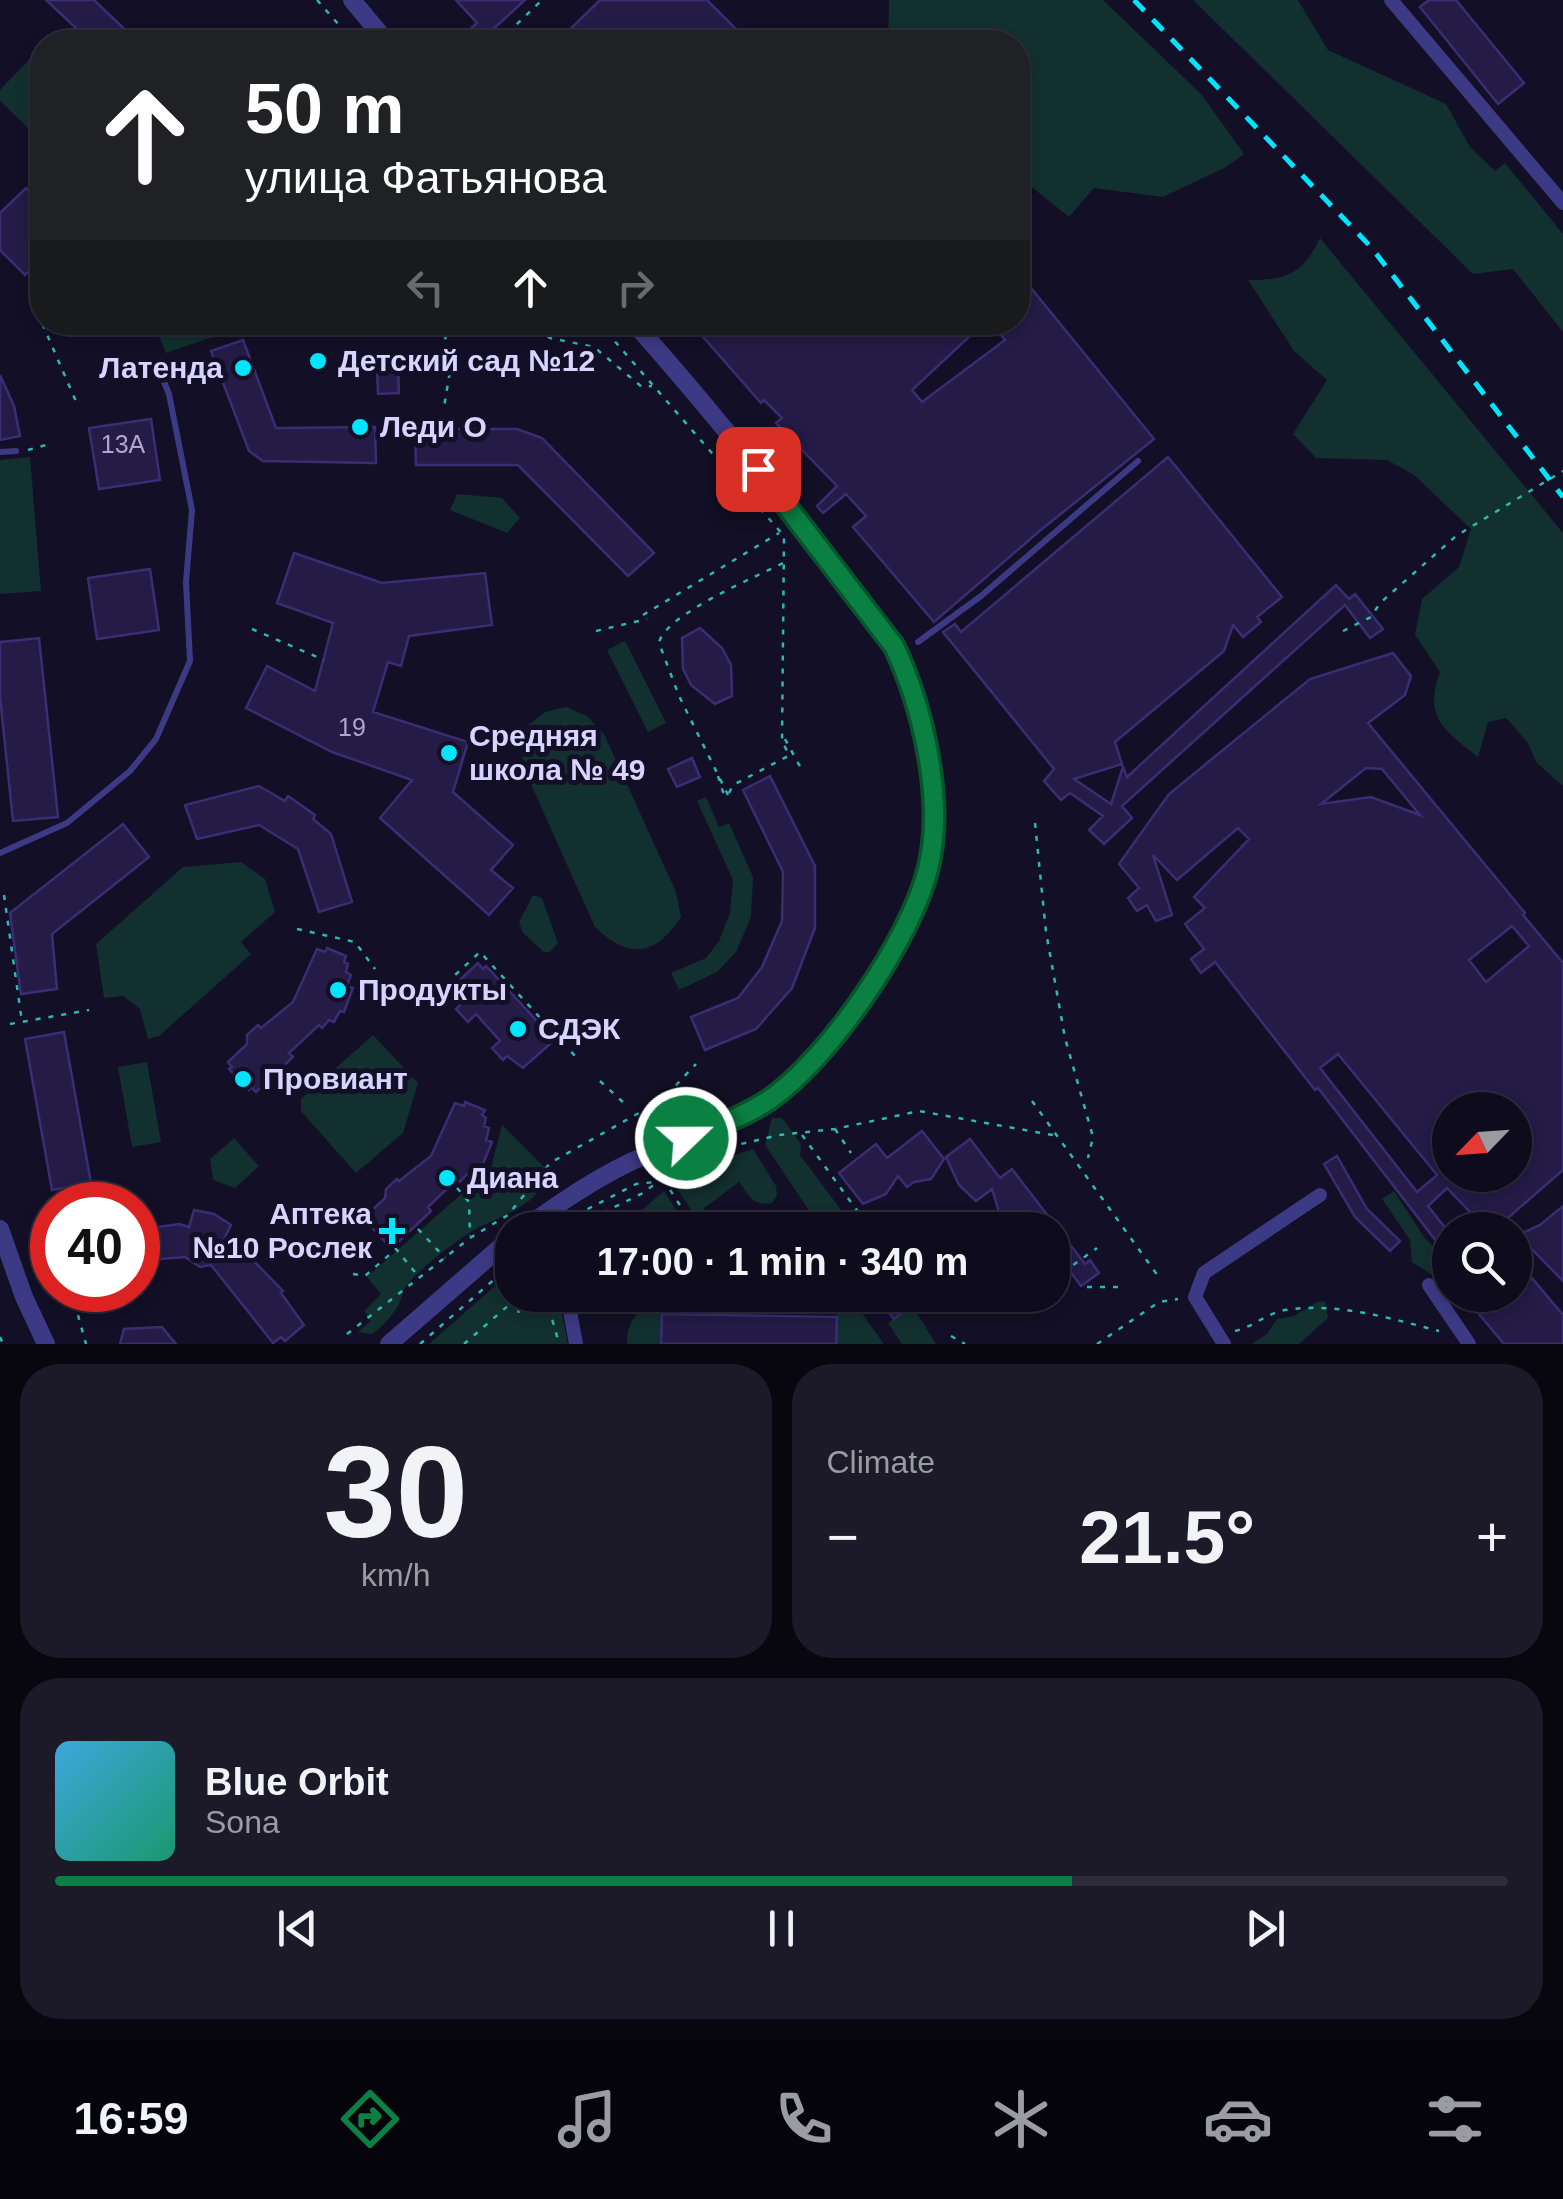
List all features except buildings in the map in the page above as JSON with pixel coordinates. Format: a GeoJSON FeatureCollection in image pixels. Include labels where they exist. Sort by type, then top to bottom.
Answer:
{"type":"FeatureCollection","features":[{"type":"Feature","properties":{"kind":"street"},"geometry":{"type":"LineString","coordinates":[[352,0],[377,30]]}},
{"type":"Feature","properties":{"kind":"street"},"geometry":{"type":"LineString","coordinates":[[1395,1],[1563,204]]}},
{"type":"Feature","properties":{"kind":"street"},"geometry":{"type":"LineString","coordinates":[[544,1212],[616,1169],[742,1116],[797,1078],[850,1016],[905,926],[928,869],[935,809],[923,732],[894,646],[783,499],[645,335]]}},
{"type":"Feature","properties":{"kind":"street"},"geometry":{"type":"LineString","coordinates":[[1220,1338],[1194,1296],[1204,1273],[1320,1196]]}},
{"type":"Feature","properties":{"kind":"street"},"geometry":{"type":"LineString","coordinates":[[0,1229],[46,1344]]}},
{"type":"Feature","properties":{"kind":"street"},"geometry":{"type":"LineString","coordinates":[[388,1344],[495,1249]]}},
{"type":"Feature","properties":{"kind":"street"},"geometry":{"type":"LineString","coordinates":[[1429,1285],[1467,1341]]}},
{"type":"Feature","properties":{"kind":"street"},"geometry":{"type":"LineString","coordinates":[[570,1312],[576,1344]]}},
{"type":"Feature","properties":{"kind":"lane"},"geometry":{"type":"LineString","coordinates":[[0,853],[79,815],[130,771],[156,739],[190,661],[186,582],[192,510],[169,394],[157,365]]}},
{"type":"Feature","properties":{"kind":"lane"},"geometry":{"type":"LineString","coordinates":[[0,452],[16,450]]}},
{"type":"Feature","properties":{"kind":"lane"},"geometry":{"type":"LineString","coordinates":[[918,642],[981,596],[1138,461]]}},
{"type":"Feature","properties":{"kind":"path"},"geometry":{"type":"LineString","coordinates":[[318,0],[344,30]]}},
{"type":"Feature","properties":{"kind":"path"},"geometry":{"type":"LineString","coordinates":[[511,30],[542,0]]}},
{"type":"Feature","properties":{"kind":"path"},"geometry":{"type":"LineString","coordinates":[[47,335],[78,406]]}},
{"type":"Feature","properties":{"kind":"path"},"geometry":{"type":"LineString","coordinates":[[444,406],[452,366],[445,335]]}},
{"type":"Feature","properties":{"kind":"path"},"geometry":{"type":"LineString","coordinates":[[546,335],[594,347],[642,387],[654,386]]}},
{"type":"Feature","properties":{"kind":"path"},"geometry":{"type":"LineString","coordinates":[[609,335],[784,536],[782,741],[802,772]]}},
{"type":"Feature","properties":{"kind":"path"},"geometry":{"type":"LineString","coordinates":[[38,449],[53,443]]}},
{"type":"Feature","properties":{"kind":"path"},"geometry":{"type":"LineString","coordinates":[[1342,631],[1371,617],[1380,603],[1456,536],[1563,471]]}},
{"type":"Feature","properties":{"kind":"path"},"geometry":{"type":"LineString","coordinates":[[643,615],[780,532]]}},
{"type":"Feature","properties":{"kind":"path"},"geometry":{"type":"LineString","coordinates":[[784,562],[676,620],[660,634],[659,642],[679,696],[728,795],[733,785],[790,754]]}},
{"type":"Feature","properties":{"kind":"path"},"geometry":{"type":"LineString","coordinates":[[596,630],[648,620]]}},
{"type":"Feature","properties":{"kind":"path"},"geometry":{"type":"LineString","coordinates":[[252,628],[324,660]]}},
{"type":"Feature","properties":{"kind":"path"},"geometry":{"type":"LineString","coordinates":[[1034,823],[1046,932],[1064,1038],[1093,1137],[1088,1158]]}},
{"type":"Feature","properties":{"kind":"path"},"geometry":{"type":"LineString","coordinates":[[4,895],[22,1022]]}},
{"type":"Feature","properties":{"kind":"path"},"geometry":{"type":"LineString","coordinates":[[297,928],[356,942],[376,969]]}},
{"type":"Feature","properties":{"kind":"path"},"geometry":{"type":"LineString","coordinates":[[417,1010],[480,952],[574,1056]]}},
{"type":"Feature","properties":{"kind":"path"},"geometry":{"type":"LineString","coordinates":[[10,1024],[89,1010]]}},
{"type":"Feature","properties":{"kind":"path"},"geometry":{"type":"LineString","coordinates":[[528,1212],[550,1163],[662,1100],[696,1064]]}},
{"type":"Feature","properties":{"kind":"path"},"geometry":{"type":"LineString","coordinates":[[600,1081],[624,1104]]}},
{"type":"Feature","properties":{"kind":"path"},"geometry":{"type":"LineString","coordinates":[[1032,1101],[1158,1276]]}},
{"type":"Feature","properties":{"kind":"path"},"geometry":{"type":"LineString","coordinates":[[604,1212],[643,1193],[707,1152],[920,1111],[1058,1136]]}},
{"type":"Feature","properties":{"kind":"path"},"geometry":{"type":"LineString","coordinates":[[835,1129],[852,1153]]}},
{"type":"Feature","properties":{"kind":"path"},"geometry":{"type":"LineString","coordinates":[[800,1133],[858,1212]]}},
{"type":"Feature","properties":{"kind":"path"},"geometry":{"type":"LineString","coordinates":[[662,1178],[684,1212]]}},
{"type":"Feature","properties":{"kind":"path"},"geometry":{"type":"LineString","coordinates":[[581,1212],[636,1184],[657,1182]]}},
{"type":"Feature","properties":{"kind":"path"},"geometry":{"type":"LineString","coordinates":[[458,1188],[469,1202],[470,1238]]}},
{"type":"Feature","properties":{"kind":"path"},"geometry":{"type":"LineString","coordinates":[[418,1229],[446,1259]]}},
{"type":"Feature","properties":{"kind":"path"},"geometry":{"type":"LineString","coordinates":[[347,1334],[470,1238],[495,1232]]}},
{"type":"Feature","properties":{"kind":"path"},"geometry":{"type":"LineString","coordinates":[[1070,1267],[1097,1248]]}},
{"type":"Feature","properties":{"kind":"path"},"geometry":{"type":"LineString","coordinates":[[354,1274],[366,1276],[396,1250],[420,1279]]}},
{"type":"Feature","properties":{"kind":"path"},"geometry":{"type":"LineString","coordinates":[[420,1344],[495,1279]]}},
{"type":"Feature","properties":{"kind":"path"},"geometry":{"type":"LineString","coordinates":[[1087,1287],[1125,1286]]}},
{"type":"Feature","properties":{"kind":"path"},"geometry":{"type":"LineString","coordinates":[[1098,1344],[1160,1302],[1194,1296]]}},
{"type":"Feature","properties":{"kind":"path"},"geometry":{"type":"LineString","coordinates":[[1220,1338],[1283,1310],[1341,1310],[1371,1313],[1467,1341]]}},
{"type":"Feature","properties":{"kind":"path"},"geometry":{"type":"LineString","coordinates":[[77,1312],[86,1344]]}},
{"type":"Feature","properties":{"kind":"path"},"geometry":{"type":"LineString","coordinates":[[466,1343],[501,1312]]}},
{"type":"Feature","properties":{"kind":"path"},"geometry":{"type":"LineString","coordinates":[[518,1312],[519,1317]]}},
{"type":"Feature","properties":{"kind":"path"},"geometry":{"type":"LineString","coordinates":[[550,1312],[559,1344]]}},
{"type":"Feature","properties":{"kind":"path"},"geometry":{"type":"LineString","coordinates":[[0,1336],[4,1344]]}},
{"type":"Feature","properties":{"kind":"path"},"geometry":{"type":"LineString","coordinates":[[950,1336],[965,1344]]}},
{"type":"Feature","properties":{"kind":"green space"},"geometry":{"type":"Polygon","coordinates":[[[889,0],[1103,0],[1202,95],[1244,154],[1226,167],[1163,197],[1094,188],[1069,217],[1030,186],[1030,30],[888,30],[889,0]]]}},
{"type":"Feature","properties":{"kind":"green space"},"geometry":{"type":"Polygon","coordinates":[[[1193,0],[1298,0],[1328,50],[1446,104],[1470,147],[1495,171],[1505,163],[1563,234],[1563,332],[1513,269],[1473,274],[1193,0]]]}},
{"type":"Feature","properties":{"kind":"green space"},"geometry":{"type":"Polygon","coordinates":[[[30,59],[30,130],[0,101],[0,90],[30,59]]]}},
{"type":"Feature","properties":{"kind":"green space"},"geometry":{"type":"Polygon","coordinates":[[[1320,238],[1563,533],[1563,786],[1537,763],[1527,742],[1506,718],[1488,722],[1478,757],[1455,739],[1436,712],[1435,687],[1440,672],[1415,635],[1422,599],[1459,567],[1471,529],[1414,475],[1387,460],[1316,458],[1293,434],[1327,380],[1294,351],[1248,280],[1292,272],[1307,260],[1320,238]]]}},
{"type":"Feature","properties":{"kind":"green space"},"geometry":{"type":"Polygon","coordinates":[[[158,335],[218,335],[166,353],[158,335]]]}},
{"type":"Feature","properties":{"kind":"green space"},"geometry":{"type":"Polygon","coordinates":[[[30,457],[41,591],[0,594],[0,460],[30,457]]]}},
{"type":"Feature","properties":{"kind":"green space"},"geometry":{"type":"Polygon","coordinates":[[[457,494],[502,498],[520,518],[507,533],[450,510],[457,494]]]}},
{"type":"Feature","properties":{"kind":"green space"},"geometry":{"type":"Polygon","coordinates":[[[625,641],[666,723],[648,732],[607,650],[625,641]]]}},
{"type":"Feature","properties":{"kind":"green space"},"geometry":{"type":"Polygon","coordinates":[[[566,707],[587,716],[604,734],[676,892],[681,917],[652,946],[631,949],[619,945],[595,927],[529,780],[520,749],[527,726],[545,712],[566,707]]]}},
{"type":"Feature","properties":{"kind":"green space"},"geometry":{"type":"Polygon","coordinates":[[[706,797],[719,827],[729,823],[753,877],[751,917],[736,952],[717,972],[679,990],[671,973],[706,958],[719,941],[730,913],[733,880],[697,801],[706,797]]]}},
{"type":"Feature","properties":{"kind":"green space"},"geometry":{"type":"Polygon","coordinates":[[[241,862],[265,879],[275,912],[241,942],[251,954],[159,1036],[148,1039],[140,1009],[123,996],[104,998],[96,944],[183,867],[241,862]]]}},
{"type":"Feature","properties":{"kind":"green space"},"geometry":{"type":"Polygon","coordinates":[[[533,895],[542,898],[558,943],[550,952],[544,952],[523,933],[519,922],[533,895]]]}},
{"type":"Feature","properties":{"kind":"green space"},"geometry":{"type":"Polygon","coordinates":[[[373,1035],[418,1083],[403,1133],[356,1173],[301,1111],[301,1099],[373,1035]]]}},
{"type":"Feature","properties":{"kind":"green space"},"geometry":{"type":"Polygon","coordinates":[[[147,1062],[161,1142],[132,1147],[118,1067],[147,1062]]]}},
{"type":"Feature","properties":{"kind":"green space"},"geometry":{"type":"Polygon","coordinates":[[[772,1118],[782,1118],[801,1144],[800,1155],[843,1212],[810,1212],[765,1145],[772,1118]]]}},
{"type":"Feature","properties":{"kind":"green space"},"geometry":{"type":"Polygon","coordinates":[[[502,1125],[547,1170],[544,1183],[527,1202],[512,1212],[495,1212],[495,1220],[443,1252],[407,1285],[398,1306],[383,1325],[372,1334],[358,1332],[371,1321],[364,1311],[381,1294],[367,1277],[491,1168],[502,1125]]]}},
{"type":"Feature","properties":{"kind":"green space"},"geometry":{"type":"Polygon","coordinates":[[[234,1138],[259,1166],[235,1188],[213,1180],[210,1159],[234,1138]]]}},
{"type":"Feature","properties":{"kind":"green space"},"geometry":{"type":"Polygon","coordinates":[[[753,1149],[776,1186],[777,1195],[772,1203],[760,1203],[739,1182],[704,1208],[706,1212],[693,1212],[673,1183],[691,1168],[753,1149]]]}},
{"type":"Feature","properties":{"kind":"green space"},"geometry":{"type":"Polygon","coordinates":[[[664,1191],[677,1212],[640,1212],[664,1191]]]}},
{"type":"Feature","properties":{"kind":"green space"},"geometry":{"type":"Polygon","coordinates":[[[1394,1191],[1432,1246],[1432,1275],[1412,1262],[1410,1240],[1382,1199],[1394,1191]]]}},
{"type":"Feature","properties":{"kind":"green space"},"geometry":{"type":"Polygon","coordinates":[[[495,1286],[495,1312],[561,1312],[568,1344],[429,1344],[495,1286]]]}},
{"type":"Feature","properties":{"kind":"green space"},"geometry":{"type":"Polygon","coordinates":[[[1319,1301],[1325,1302],[1328,1318],[1299,1344],[1252,1344],[1267,1334],[1277,1319],[1294,1316],[1319,1301]]]}},
{"type":"Feature","properties":{"kind":"green space"},"geometry":{"type":"Polygon","coordinates":[[[641,1312],[727,1312],[662,1314],[661,1344],[627,1344],[633,1320],[641,1312]]]}},
{"type":"Feature","properties":{"kind":"green space"},"geometry":{"type":"Polygon","coordinates":[[[837,1312],[861,1312],[884,1344],[836,1344],[837,1312]]]}},
{"type":"Feature","properties":{"kind":"green space"},"geometry":{"type":"Polygon","coordinates":[[[903,1312],[916,1312],[936,1344],[902,1344],[888,1323],[903,1312]]]}},
{"type":"Feature","properties":{"kind":"railway"},"geometry":{"type":"LineString","coordinates":[[1134,0],[1371,247],[1563,497]]}},
{"type":"Feature","properties":{"kind":"place","name":"Детский сад №12"},"geometry":{"type":"Point","coordinates":[318,361]}},
{"type":"Feature","properties":{"kind":"place","name":"Латенда"},"geometry":{"type":"Point","coordinates":[243,368]}},
{"type":"Feature","properties":{"kind":"place","name":"Леди О"},"geometry":{"type":"Point","coordinates":[360,427]}},
{"type":"Feature","properties":{"kind":"place","name":"Средняя школа № 49"},"geometry":{"type":"Point","coordinates":[449,753]}},
{"type":"Feature","properties":{"kind":"place","name":"Продукты"},"geometry":{"type":"Point","coordinates":[338,990]}},
{"type":"Feature","properties":{"kind":"place","name":"СДЭК"},"geometry":{"type":"Point","coordinates":[518,1029]}},
{"type":"Feature","properties":{"kind":"place","name":"Провиант"},"geometry":{"type":"Point","coordinates":[243,1079]}},
{"type":"Feature","properties":{"kind":"place","name":"Диана"},"geometry":{"type":"Point","coordinates":[447,1178]}},
{"type":"Feature","properties":{"kind":"place","name":"Аптека №10 Рослек"},"geometry":{"type":"Point","coordinates":[392,1231]}},
{"type":"Feature","properties":{"kind":"route"},"geometry":{"type":"LineString","coordinates":[[686,1138],[742,1116],[769,1100],[797,1078],[850,1016],[905,926],[928,869],[935,809],[923,732],[894,646],[758,469]]}}]}
